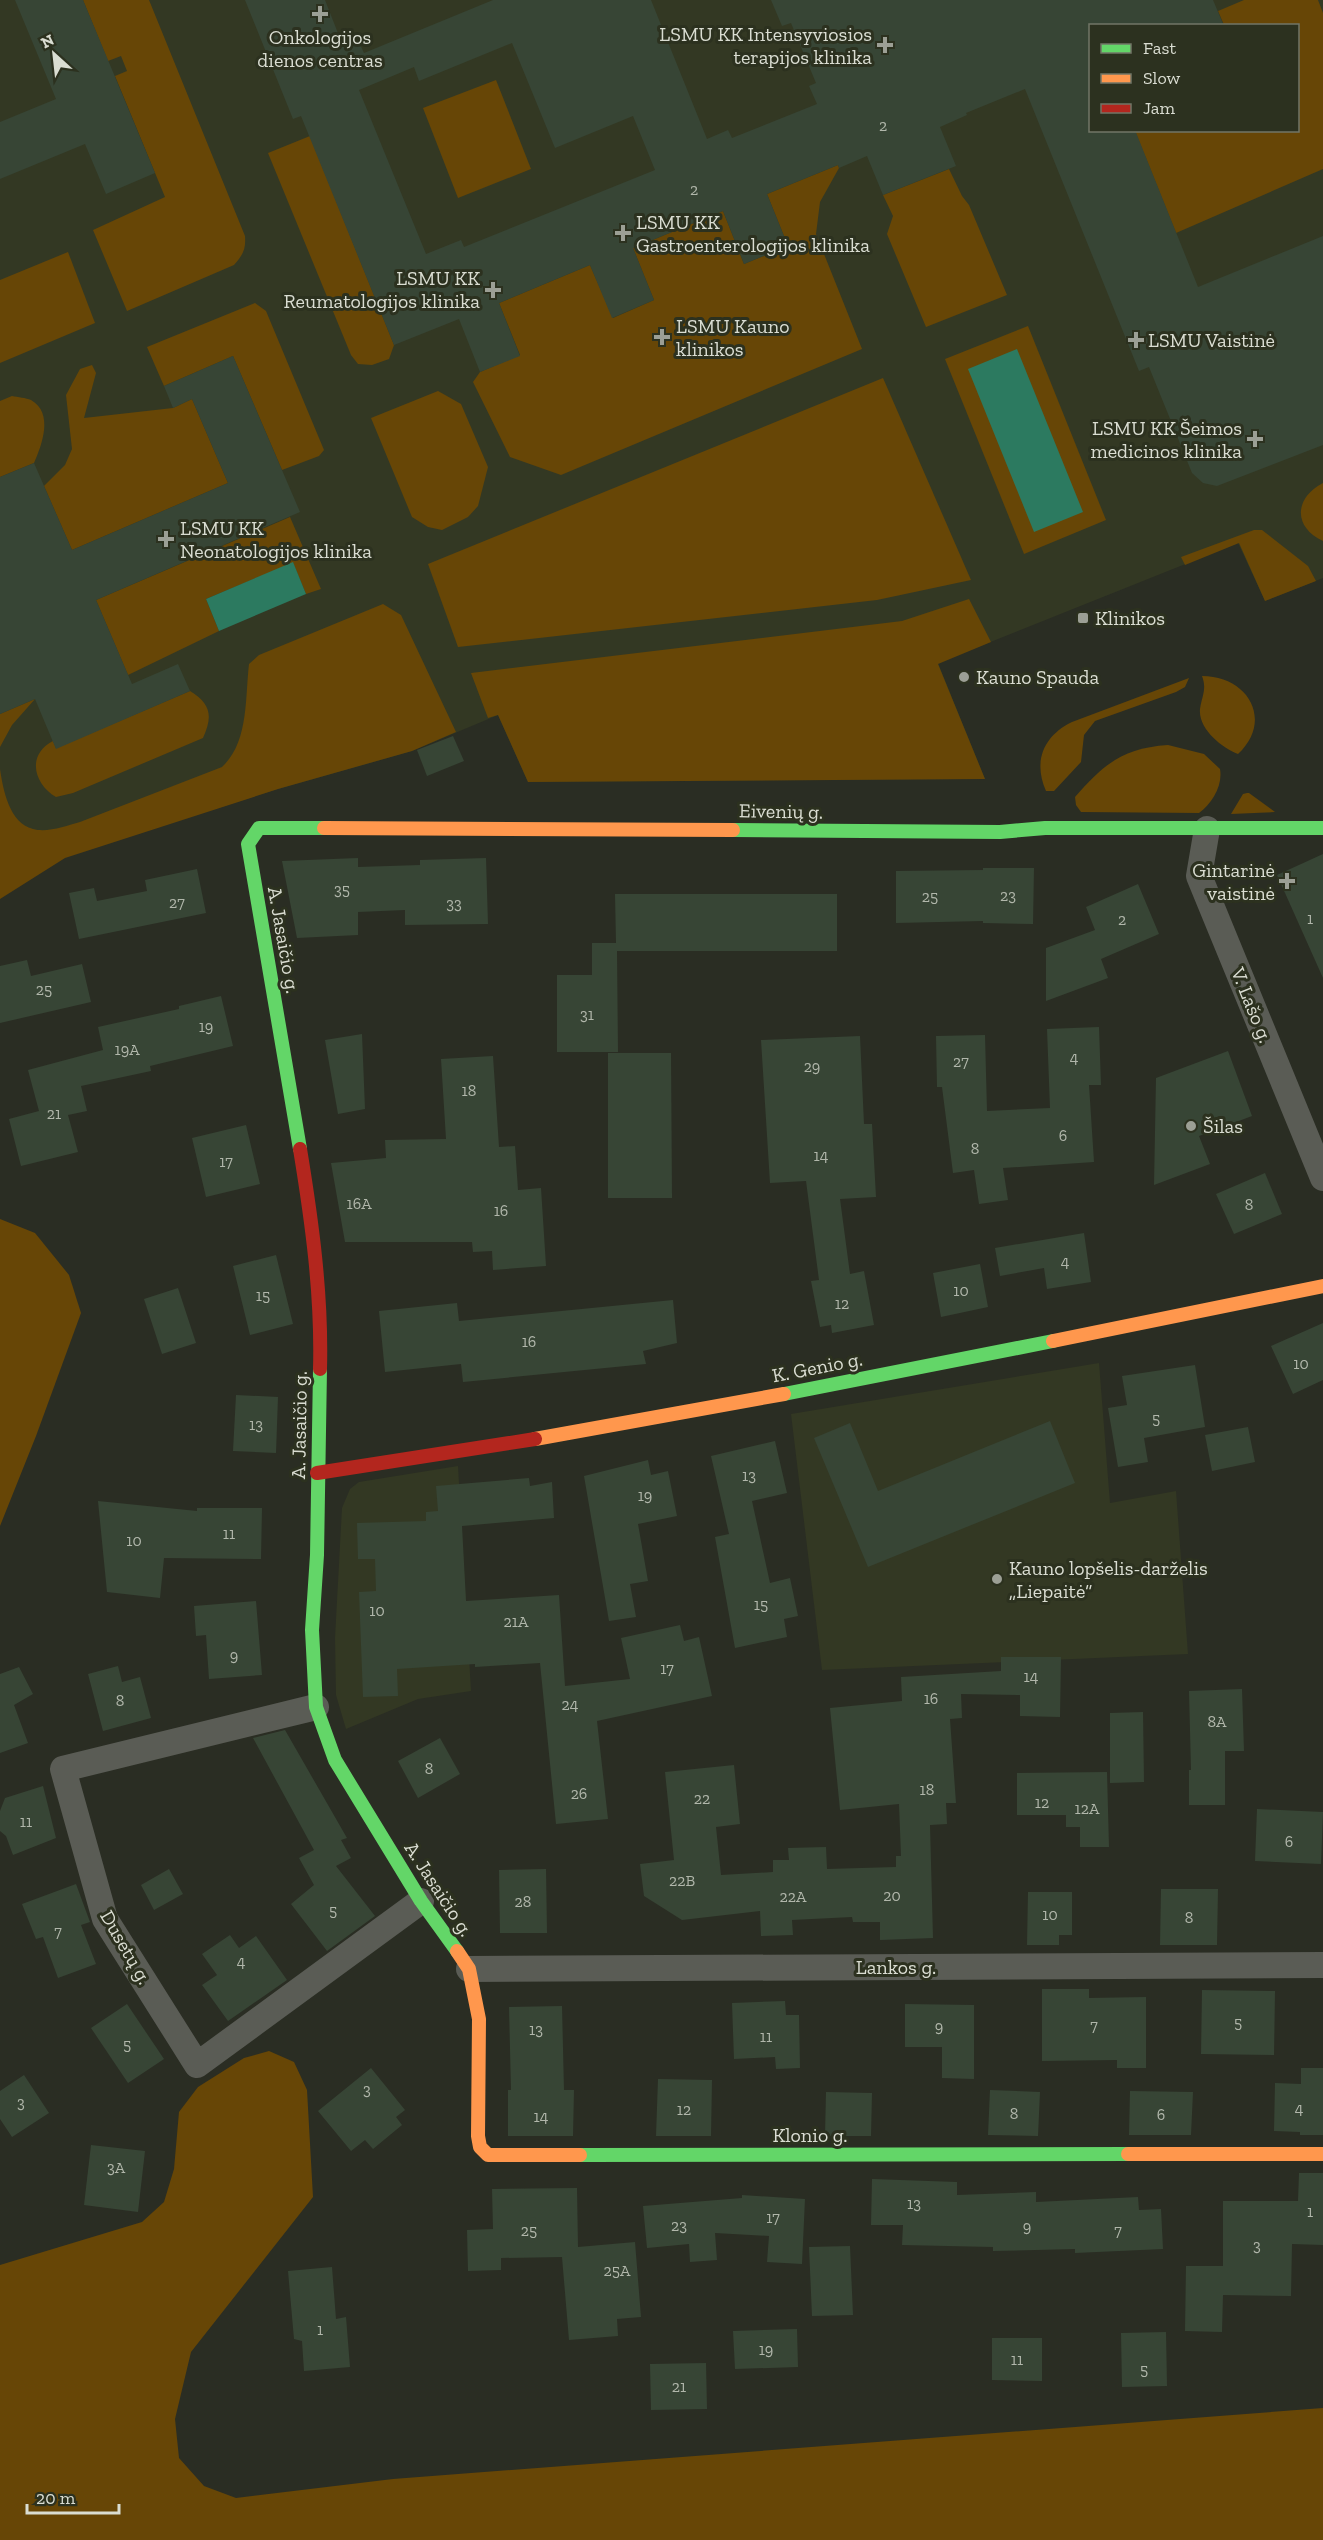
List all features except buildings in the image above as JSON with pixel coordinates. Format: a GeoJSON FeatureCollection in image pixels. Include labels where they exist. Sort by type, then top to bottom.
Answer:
{"type":"FeatureCollection","features":[{"type":"Feature","properties":{"kind":"street","name":"Eivenių g."},"geometry":{"type":"LineString","coordinates":[[248,844],[259,828],[1000,832],[1045,828],[1323,828]]}},
{"type":"Feature","properties":{"kind":"street","name":"V. Lašo g."},"geometry":{"type":"LineString","coordinates":[[1207,829],[1199,876],[1323,1178]]}},
{"type":"Feature","properties":{"kind":"street","name":"A. Jasaičio g."},"geometry":{"type":"LineString","coordinates":[[248,844],[314,1232],[321,1341],[317,1555],[312,1630],[316,1707],[335,1760],[421,1901],[469,1969]]}},
{"type":"Feature","properties":{"kind":"street","name":"K. Genio g."},"geometry":{"type":"LineString","coordinates":[[317,1473],[403,1462],[681,1415],[1323,1286]]}},
{"type":"Feature","properties":{"kind":"street","name":"Dusetų g."},"geometry":{"type":"LineString","coordinates":[[316,1707],[63,1769],[105,1919],[198,2065],[421,1901]]}},
{"type":"Feature","properties":{"kind":"street","name":"Lankos g."},"geometry":{"type":"LineString","coordinates":[[469,1969],[1323,1965]]}},
{"type":"Feature","properties":{"kind":"street","name":"Klonio g."},"geometry":{"type":"LineString","coordinates":[[469,1969],[479,2019],[478,2136],[480,2147],[488,2155],[1323,2154]]}},
{"type":"Feature","properties":{"kind":"shaded area","name":"LSMU Kauno klinikos"},"geometry":{"type":"Polygon","coordinates":[[[0,0],[1323,0],[1323,578],[1265,601],[1238,543],[938,663],[985,779],[528,782],[498,715],[412,751],[278,789],[0,877],[0,0]]]}},
{"type":"Feature","properties":{"kind":"shaded area"},"geometry":{"type":"Polygon","coordinates":[[[83,0],[149,0],[245,236],[243,252],[234,265],[127,311],[93,230],[165,197],[115,76],[127,71],[121,56],[108,61],[83,0]]]}},
{"type":"Feature","properties":{"kind":"shaded area"},"geometry":{"type":"Polygon","coordinates":[[[1244,0],[1318,0],[1323,13],[1323,169],[1176,233],[1135,132],[1299,132],[1299,24],[1224,24],[1218,11],[1244,0]]]}},
{"type":"Feature","properties":{"kind":"shaded area"},"geometry":{"type":"Polygon","coordinates":[[[496,80],[531,169],[458,198],[423,108],[496,80]]]}},
{"type":"Feature","properties":{"kind":"shaded area"},"geometry":{"type":"Polygon","coordinates":[[[310,136],[394,345],[389,359],[372,365],[358,364],[351,355],[268,153],[310,136]]]}},
{"type":"Feature","properties":{"kind":"shaded area"},"geometry":{"type":"Polygon","coordinates":[[[838,165],[839,168],[820,202],[816,234],[862,349],[561,475],[510,457],[473,382],[480,372],[520,355],[499,303],[590,265],[613,318],[654,300],[633,248],[723,211],[744,264],[788,246],[767,194],[838,165]]]}},
{"type":"Feature","properties":{"kind":"shaded area"},"geometry":{"type":"Polygon","coordinates":[[[949,169],[969,205],[1007,295],[926,327],[887,234],[893,216],[883,195],[949,169]]]}},
{"type":"Feature","properties":{"kind":"shaded area"},"geometry":{"type":"Polygon","coordinates":[[[68,252],[95,323],[0,363],[0,280],[68,252]]]}},
{"type":"Feature","properties":{"kind":"shaded area"},"geometry":{"type":"Polygon","coordinates":[[[255,303],[266,311],[324,450],[319,456],[282,470],[233,356],[164,386],[147,347],[255,303]]]}},
{"type":"Feature","properties":{"kind":"shaded area"},"geometry":{"type":"Polygon","coordinates":[[[1028,326],[1106,520],[1024,554],[945,359],[1028,326]]]}},
{"type":"Feature","properties":{"kind":"shaded area"},"geometry":{"type":"Polygon","coordinates":[[[1017,349],[1083,512],[1034,532],[968,369],[1017,349]]]}},
{"type":"Feature","properties":{"kind":"shaded area"},"geometry":{"type":"Polygon","coordinates":[[[92,365],[96,373],[84,418],[173,408],[192,399],[228,483],[72,550],[44,486],[65,465],[72,449],[66,395],[80,369],[92,365]]]}},
{"type":"Feature","properties":{"kind":"shaded area"},"geometry":{"type":"Polygon","coordinates":[[[883,378],[971,580],[877,600],[458,647],[428,564],[883,378]]]}},
{"type":"Feature","properties":{"kind":"shaded area"},"geometry":{"type":"Polygon","coordinates":[[[438,391],[461,404],[488,467],[478,506],[468,517],[442,530],[428,527],[412,517],[371,418],[438,391]]]}},
{"type":"Feature","properties":{"kind":"shaded area"},"geometry":{"type":"Polygon","coordinates":[[[12,396],[31,400],[38,406],[44,421],[43,439],[34,463],[0,477],[0,401],[12,396]]]}},
{"type":"Feature","properties":{"kind":"shaded area"},"geometry":{"type":"Polygon","coordinates":[[[1323,483],[1323,541],[1306,528],[1301,512],[1302,504],[1307,496],[1323,483]]]}},
{"type":"Feature","properties":{"kind":"shaded area"},"geometry":{"type":"Polygon","coordinates":[[[290,517],[321,589],[306,594],[293,563],[206,599],[219,631],[128,675],[96,600],[290,517]]]}},
{"type":"Feature","properties":{"kind":"shaded area"},"geometry":{"type":"Polygon","coordinates":[[[1254,530],[1262,530],[1308,566],[1316,581],[1265,601],[1239,543],[1185,565],[1181,557],[1254,530]]]}},
{"type":"Feature","properties":{"kind":"shaded area"},"geometry":{"type":"Polygon","coordinates":[[[293,562],[306,594],[219,631],[206,599],[293,562]]]}},
{"type":"Feature","properties":{"kind":"shaded area"},"geometry":{"type":"Polygon","coordinates":[[[969,599],[991,642],[938,664],[985,779],[528,782],[498,715],[488,718],[471,673],[902,621],[969,599]]]}},
{"type":"Feature","properties":{"kind":"shaded area"},"geometry":{"type":"Polygon","coordinates":[[[383,604],[401,615],[456,732],[412,751],[278,789],[65,858],[0,899],[0,769],[5,795],[18,820],[25,826],[44,830],[80,822],[222,767],[231,757],[241,732],[246,705],[249,664],[259,655],[383,604]]]}},
{"type":"Feature","properties":{"kind":"shaded area"},"geometry":{"type":"Polygon","coordinates":[[[1202,676],[1232,683],[1251,702],[1255,714],[1254,727],[1249,741],[1238,754],[1212,737],[1203,724],[1200,716],[1204,689],[1202,676]]]}},
{"type":"Feature","properties":{"kind":"shaded area"},"geometry":{"type":"Polygon","coordinates":[[[1189,678],[1185,687],[1176,692],[1095,721],[1084,735],[1081,762],[1054,791],[1046,791],[1040,770],[1043,751],[1048,742],[1062,728],[1072,722],[1189,678]]]}},
{"type":"Feature","properties":{"kind":"shaded area"},"geometry":{"type":"Polygon","coordinates":[[[190,691],[202,701],[208,711],[208,723],[203,738],[73,793],[56,797],[42,785],[36,769],[36,761],[44,747],[53,741],[56,748],[190,691]]]}},
{"type":"Feature","properties":{"kind":"shaded area"},"geometry":{"type":"Polygon","coordinates":[[[35,699],[12,725],[0,747],[0,714],[35,699]]]}},
{"type":"Feature","properties":{"kind":"shaded area"},"geometry":{"type":"Polygon","coordinates":[[[1168,745],[1204,754],[1220,769],[1220,782],[1216,794],[1199,813],[1081,812],[1076,805],[1075,797],[1105,767],[1126,754],[1168,745]]]}},
{"type":"Feature","properties":{"kind":"shaded area"},"geometry":{"type":"Polygon","coordinates":[[[1249,793],[1275,812],[1231,814],[1243,794],[1249,793]]]}},
{"type":"Feature","properties":{"kind":"shaded area"},"geometry":{"type":"Polygon","coordinates":[[[0,1219],[35,1233],[69,1275],[81,1313],[0,1526],[0,1219]]]}},
{"type":"Feature","properties":{"kind":"shaded area","name":"Kauno lopšelis-darželis „Liepaitė“"},"geometry":{"type":"Polygon","coordinates":[[[1099,1363],[1110,1503],[1176,1491],[1188,1654],[822,1670],[791,1414],[1099,1363]]]}},
{"type":"Feature","properties":{"kind":"shaded area"},"geometry":{"type":"Polygon","coordinates":[[[458,1466],[471,1691],[418,1699],[346,1729],[336,1695],[335,1638],[342,1508],[350,1489],[359,1482],[458,1466]]]}},
{"type":"Feature","properties":{"kind":"shaded area"},"geometry":{"type":"Polygon","coordinates":[[[269,2051],[294,2062],[307,2090],[313,2197],[191,2352],[175,2419],[179,2458],[204,2486],[236,2498],[393,2479],[1323,2408],[1323,2540],[0,2540],[0,2265],[142,2222],[164,2202],[174,2169],[179,2112],[198,2087],[244,2058],[269,2051]]]}},
{"type":"Feature","properties":{"kind":"traffic: fast"},"geometry":{"type":"LineString","coordinates":[[300,1149],[248,844],[259,828],[324,828]]}},
{"type":"Feature","properties":{"kind":"traffic: fast"},"geometry":{"type":"LineString","coordinates":[[733,830],[1000,832],[1045,828],[1323,828]]}},
{"type":"Feature","properties":{"kind":"traffic: fast"},"geometry":{"type":"LineString","coordinates":[[784,1394],[1053,1341]]}},
{"type":"Feature","properties":{"kind":"traffic: fast"},"geometry":{"type":"LineString","coordinates":[[320,1369],[317,1555],[312,1630],[316,1707],[335,1760],[421,1901],[457,1951]]}},
{"type":"Feature","properties":{"kind":"traffic: fast"},"geometry":{"type":"LineString","coordinates":[[580,2155],[1128,2154]]}},
{"type":"Feature","properties":{"kind":"traffic: slow"},"geometry":{"type":"LineString","coordinates":[[324,828],[733,830]]}},
{"type":"Feature","properties":{"kind":"traffic: slow"},"geometry":{"type":"LineString","coordinates":[[1053,1341],[1323,1286]]}},
{"type":"Feature","properties":{"kind":"traffic: slow"},"geometry":{"type":"LineString","coordinates":[[535,1439],[784,1394]]}},
{"type":"Feature","properties":{"kind":"traffic: slow"},"geometry":{"type":"LineString","coordinates":[[457,1951],[469,1969],[479,2019],[478,2136],[480,2147],[488,2155],[580,2155]]}},
{"type":"Feature","properties":{"kind":"traffic: slow"},"geometry":{"type":"LineString","coordinates":[[1128,2154],[1323,2154]]}},
{"type":"Feature","properties":{"kind":"traffic: jam"},"geometry":{"type":"LineString","coordinates":[[300,1149],[315,1259],[320,1369]]}},
{"type":"Feature","properties":{"kind":"traffic: jam"},"geometry":{"type":"LineString","coordinates":[[317,1473],[535,1439]]}},
{"type":"Feature","properties":{"kind":"place","name":"Onkologijos dienos centras"},"geometry":{"type":"Point","coordinates":[320,14]}},
{"type":"Feature","properties":{"kind":"place","name":"LSMU KK Intensyviosios terapijos klinika"},"geometry":{"type":"Point","coordinates":[885,45]}},
{"type":"Feature","properties":{"kind":"place","name":"LSMU KK Gastroenterologijos klinika"},"geometry":{"type":"Point","coordinates":[623,233]}},
{"type":"Feature","properties":{"kind":"place","name":"LSMU KK Reumatologijos klinika"},"geometry":{"type":"Point","coordinates":[493,290]}},
{"type":"Feature","properties":{"kind":"place","name":"LSMU Kauno klinikos"},"geometry":{"type":"Point","coordinates":[662,337]}},
{"type":"Feature","properties":{"kind":"place","name":"LSMU Vaistinė"},"geometry":{"type":"Point","coordinates":[1136,340]}},
{"type":"Feature","properties":{"kind":"place","name":"LSMU KK Šeimos medicinos klinika"},"geometry":{"type":"Point","coordinates":[1255,439]}},
{"type":"Feature","properties":{"kind":"place","name":"LSMU KK Neonatologijos klinika"},"geometry":{"type":"Point","coordinates":[166,539]}},
{"type":"Feature","properties":{"kind":"place","name":"Klinikos"},"geometry":{"type":"Point","coordinates":[1083,618]}},
{"type":"Feature","properties":{"kind":"place","name":"Kauno Spauda"},"geometry":{"type":"Point","coordinates":[964,677]}},
{"type":"Feature","properties":{"kind":"place","name":"Gintarinė vaistinė"},"geometry":{"type":"Point","coordinates":[1287,881]}},
{"type":"Feature","properties":{"kind":"place","name":"Šilas"},"geometry":{"type":"Point","coordinates":[1191,1126]}},
{"type":"Feature","properties":{"kind":"place","name":"Kauno lopšelis-darželis „Liepaitė“"},"geometry":{"type":"Point","coordinates":[997,1579]}}]}
